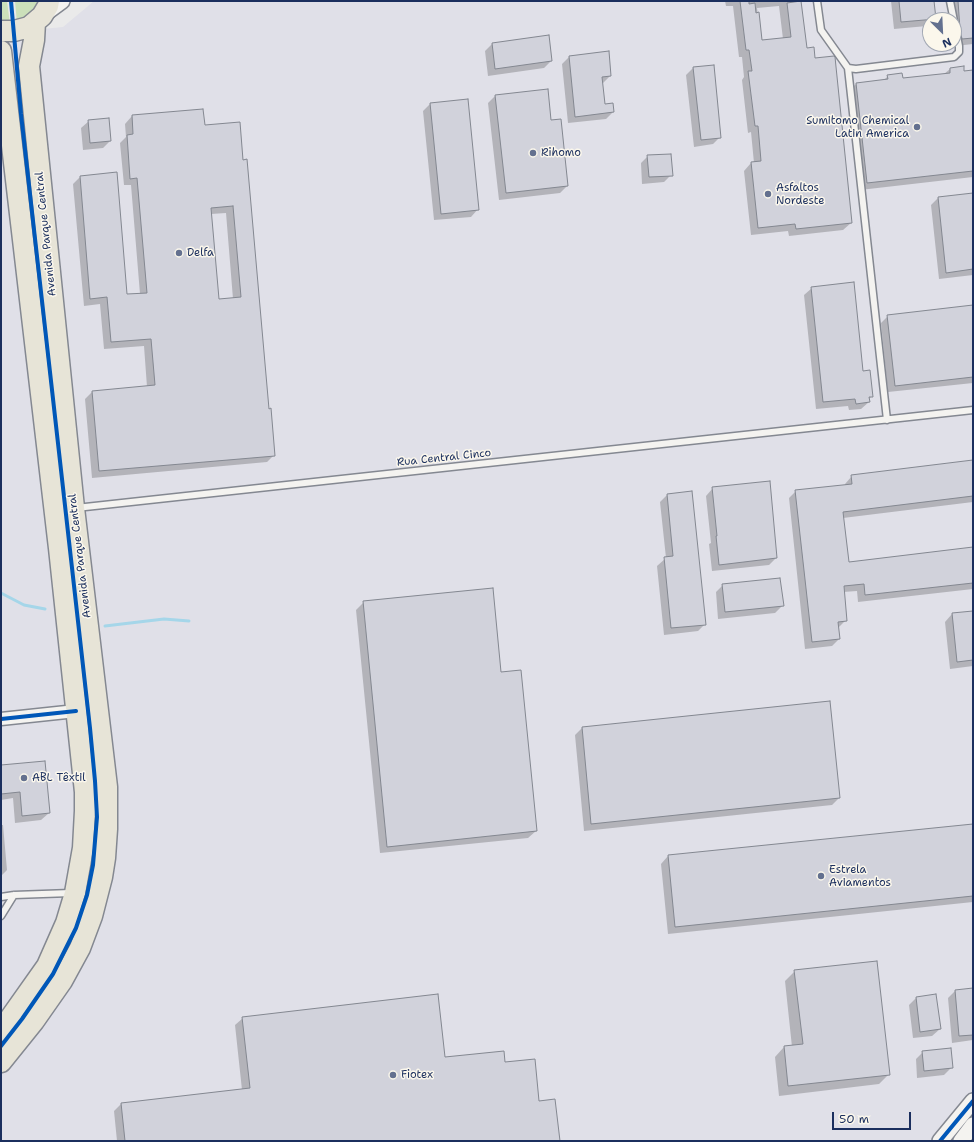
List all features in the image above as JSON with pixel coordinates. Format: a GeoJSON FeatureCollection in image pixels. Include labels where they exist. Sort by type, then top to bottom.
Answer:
{"type":"FeatureCollection","features":[{"type":"Feature","properties":{"kind":"main road"},"geometry":{"type":"LineString","coordinates":[[1,31],[22,30],[42,13]]}},
{"type":"Feature","properties":{"kind":"main road","name":"Avenida Parque Central"},"geometry":{"type":"LineString","coordinates":[[1,1062],[34,1021],[62,981],[80,948],[92,916],[102,877],[107,829],[107,787],[74,508],[29,66],[34,40],[42,13]]}},
{"type":"Feature","properties":{"kind":"main road","name":"Avenida Parque Central"},"geometry":{"type":"LineString","coordinates":[[1,51],[58,540],[85,792],[83,848],[75,893],[66,923],[47,966],[1,1031]]}},
{"type":"Feature","properties":{"kind":"street"},"geometry":{"type":"LineString","coordinates":[[42,13],[62,1]]}},
{"type":"Feature","properties":{"kind":"street"},"geometry":{"type":"LineString","coordinates":[[1,720],[76,711]]}},
{"type":"Feature","properties":{"kind":"street"},"geometry":{"type":"LineString","coordinates":[[940,1141],[973,1101]]}},
{"type":"Feature","properties":{"kind":"street"},"geometry":{"type":"LineString","coordinates":[[961,1141],[973,1125]]}},
{"type":"Feature","properties":{"kind":"lane"},"geometry":{"type":"LineString","coordinates":[[817,1],[821,30],[848,68],[887,420]]}},
{"type":"Feature","properties":{"kind":"lane"},"geometry":{"type":"LineString","coordinates":[[848,68],[856,69],[954,57],[959,52],[960,46],[950,1]]}},
{"type":"Feature","properties":{"kind":"lane","name":"Rua Central Cinco"},"geometry":{"type":"LineString","coordinates":[[74,508],[973,410]]}},
{"type":"Feature","properties":{"kind":"lane"},"geometry":{"type":"LineString","coordinates":[[1,897],[14,895],[75,893]]}},
{"type":"Feature","properties":{"kind":"lane"},"geometry":{"type":"LineString","coordinates":[[1,916],[14,895]]}},
{"type":"Feature","properties":{"kind":"shaded area"},"geometry":{"type":"Polygon","coordinates":[[[94,1],[973,1],[973,1141],[1,1141],[1,33],[63,27],[94,1]]]}},
{"type":"Feature","properties":{"kind":"green space"},"geometry":{"type":"Polygon","coordinates":[[[1,1],[7,1],[10,24],[1,22],[1,1]]]}},
{"type":"Feature","properties":{"kind":"green space"},"geometry":{"type":"Polygon","coordinates":[[[15,1],[43,1],[38,11],[17,24],[15,1]]]}},
{"type":"Feature","properties":{"kind":"building"},"geometry":{"type":"Polygon","coordinates":[[[740,1],[749,1],[749,4],[755,3],[756,13],[759,12],[762,40],[791,37],[787,3],[801,1],[807,48],[814,47],[815,58],[835,57],[852,223],[796,229],[795,224],[758,228],[751,162],[761,161],[758,126],[755,126],[748,71],[752,71],[749,50],[746,50],[740,1]]]}},
{"type":"Feature","properties":{"kind":"building"},"geometry":{"type":"Polygon","coordinates":[[[899,1],[934,1],[935,12],[922,12],[922,20],[901,22],[899,1]]]}},
{"type":"Feature","properties":{"kind":"building"},"geometry":{"type":"Polygon","coordinates":[[[958,1],[973,1],[973,38],[962,39],[962,12],[959,12],[958,1]]]}},
{"type":"Feature","properties":{"kind":"building"},"geometry":{"type":"Polygon","coordinates":[[[549,35],[552,61],[495,69],[492,43],[549,35]]]}},
{"type":"Feature","properties":{"kind":"building","name":"Rihomo"},"geometry":{"type":"Polygon","coordinates":[[[609,51],[611,76],[602,77],[605,104],[613,103],[614,112],[575,117],[569,56],[609,51]]]}},
{"type":"Feature","properties":{"kind":"building"},"geometry":{"type":"Polygon","coordinates":[[[714,65],[721,138],[701,140],[693,67],[714,65]]]}},
{"type":"Feature","properties":{"kind":"building","name":"Sumitomo Chemical Latin America"},"geometry":{"type":"Polygon","coordinates":[[[964,66],[964,71],[973,70],[973,171],[867,183],[856,83],[888,79],[887,75],[902,73],[903,78],[950,73],[950,68],[964,66]]]}},
{"type":"Feature","properties":{"kind":"building","name":"Rihomo"},"geometry":{"type":"Polygon","coordinates":[[[548,89],[551,120],[561,119],[568,186],[506,193],[495,95],[548,89]]]}},
{"type":"Feature","properties":{"kind":"building"},"geometry":{"type":"Polygon","coordinates":[[[468,99],[479,210],[441,214],[430,103],[468,99]]]}},
{"type":"Feature","properties":{"kind":"building","name":"Delfa"},"geometry":{"type":"Polygon","coordinates":[[[203,109],[205,125],[240,122],[243,160],[247,159],[269,409],[271,408],[275,456],[99,471],[92,391],[155,385],[151,339],[111,342],[107,297],[90,299],[80,176],[117,172],[127,294],[147,293],[137,178],[130,179],[127,135],[133,134],[132,115],[203,109]],[[233,206],[211,208],[219,299],[241,297],[233,206]]]}},
{"type":"Feature","properties":{"kind":"building"},"geometry":{"type":"Polygon","coordinates":[[[109,118],[111,141],[90,143],[88,120],[109,118]]]}},
{"type":"Feature","properties":{"kind":"building"},"geometry":{"type":"Polygon","coordinates":[[[671,154],[673,176],[649,177],[647,155],[671,154]]]}},
{"type":"Feature","properties":{"kind":"building"},"geometry":{"type":"Polygon","coordinates":[[[973,193],[973,269],[946,273],[938,197],[973,193]]]}},
{"type":"Feature","properties":{"kind":"building"},"geometry":{"type":"Polygon","coordinates":[[[854,282],[863,371],[870,370],[873,397],[869,397],[870,402],[856,404],[855,399],[823,402],[811,287],[854,282]]]}},
{"type":"Feature","properties":{"kind":"building"},"geometry":{"type":"Polygon","coordinates":[[[973,305],[973,377],[895,386],[887,315],[973,305]]]}},
{"type":"Feature","properties":{"kind":"building"},"geometry":{"type":"Polygon","coordinates":[[[973,460],[973,496],[843,512],[849,562],[973,547],[973,583],[865,595],[864,584],[844,586],[847,621],[838,622],[840,639],[812,642],[795,490],[852,484],[851,475],[973,460]]]}},
{"type":"Feature","properties":{"kind":"building"},"geometry":{"type":"Polygon","coordinates":[[[770,481],[777,558],[719,565],[712,487],[770,481]]]}},
{"type":"Feature","properties":{"kind":"building"},"geometry":{"type":"Polygon","coordinates":[[[692,491],[706,625],[671,628],[664,557],[673,556],[667,494],[692,491]]]}},
{"type":"Feature","properties":{"kind":"building"},"geometry":{"type":"Polygon","coordinates":[[[780,578],[784,606],[725,612],[722,584],[780,578]]]}},
{"type":"Feature","properties":{"kind":"building"},"geometry":{"type":"Polygon","coordinates":[[[493,588],[501,672],[521,670],[537,831],[387,847],[363,601],[493,588]]]}},
{"type":"Feature","properties":{"kind":"building"},"geometry":{"type":"Polygon","coordinates":[[[973,611],[973,660],[957,662],[952,613],[973,611]]]}},
{"type":"Feature","properties":{"kind":"building"},"geometry":{"type":"Polygon","coordinates":[[[830,701],[840,798],[591,824],[582,727],[830,701]]]}},
{"type":"Feature","properties":{"kind":"building","name":"ABL Têxtil"},"geometry":{"type":"Polygon","coordinates":[[[45,761],[50,813],[22,816],[20,792],[1,794],[1,765],[45,761]]]}},
{"type":"Feature","properties":{"kind":"building","name":"Estrela Aviamentos"},"geometry":{"type":"Polygon","coordinates":[[[973,824],[973,896],[675,927],[668,855],[973,824]]]}},
{"type":"Feature","properties":{"kind":"building"},"geometry":{"type":"Polygon","coordinates":[[[877,961],[890,1075],[788,1086],[784,1046],[803,1044],[794,970],[877,961]]]}},
{"type":"Feature","properties":{"kind":"building"},"geometry":{"type":"Polygon","coordinates":[[[973,988],[973,1035],[959,1036],[955,990],[973,988]]]}},
{"type":"Feature","properties":{"kind":"building","name":"Fiotex"},"geometry":{"type":"Polygon","coordinates":[[[438,994],[445,1057],[504,1051],[505,1062],[535,1059],[539,1101],[555,1099],[560,1141],[125,1141],[121,1103],[250,1088],[242,1017],[438,994]]]}},
{"type":"Feature","properties":{"kind":"building"},"geometry":{"type":"Polygon","coordinates":[[[936,994],[941,1029],[920,1032],[916,997],[936,994]]]}},
{"type":"Feature","properties":{"kind":"building"},"geometry":{"type":"Polygon","coordinates":[[[951,1048],[953,1068],[924,1071],[922,1051],[951,1048]]]}},
{"type":"Feature","properties":{"kind":"waterway"},"geometry":{"type":"LineString","coordinates":[[1,593],[24,605],[45,609]]}},
{"type":"Feature","properties":{"kind":"waterway"},"geometry":{"type":"LineString","coordinates":[[105,626],[164,619],[189,621]]}},
{"type":"Feature","properties":{"kind":"cycle path"},"geometry":{"type":"LineString","coordinates":[[1,1046],[22,1019],[53,974],[76,928],[87,895],[93,865],[97,817],[90,728],[21,114],[11,1]]}},
{"type":"Feature","properties":{"kind":"cycle path"},"geometry":{"type":"LineString","coordinates":[[1,719],[76,711]]}},
{"type":"Feature","properties":{"kind":"cycle path"},"geometry":{"type":"LineString","coordinates":[[940,1141],[973,1101]]}},
{"type":"Feature","properties":{"kind":"place","name":"Sumitomo Chemical Latin America"},"geometry":{"type":"Point","coordinates":[917,127]}},
{"type":"Feature","properties":{"kind":"place","name":"Rihomo"},"geometry":{"type":"Point","coordinates":[533,153]}},
{"type":"Feature","properties":{"kind":"place","name":"Asfaltos Nordeste"},"geometry":{"type":"Point","coordinates":[768,194]}},
{"type":"Feature","properties":{"kind":"place","name":"Delfa"},"geometry":{"type":"Point","coordinates":[179,253]}},
{"type":"Feature","properties":{"kind":"place","name":"ABL Têxtil"},"geometry":{"type":"Point","coordinates":[24,778]}},
{"type":"Feature","properties":{"kind":"place","name":"Estrela Aviamentos"},"geometry":{"type":"Point","coordinates":[821,876]}},
{"type":"Feature","properties":{"kind":"place","name":"Fiotex"},"geometry":{"type":"Point","coordinates":[393,1075]}}]}
